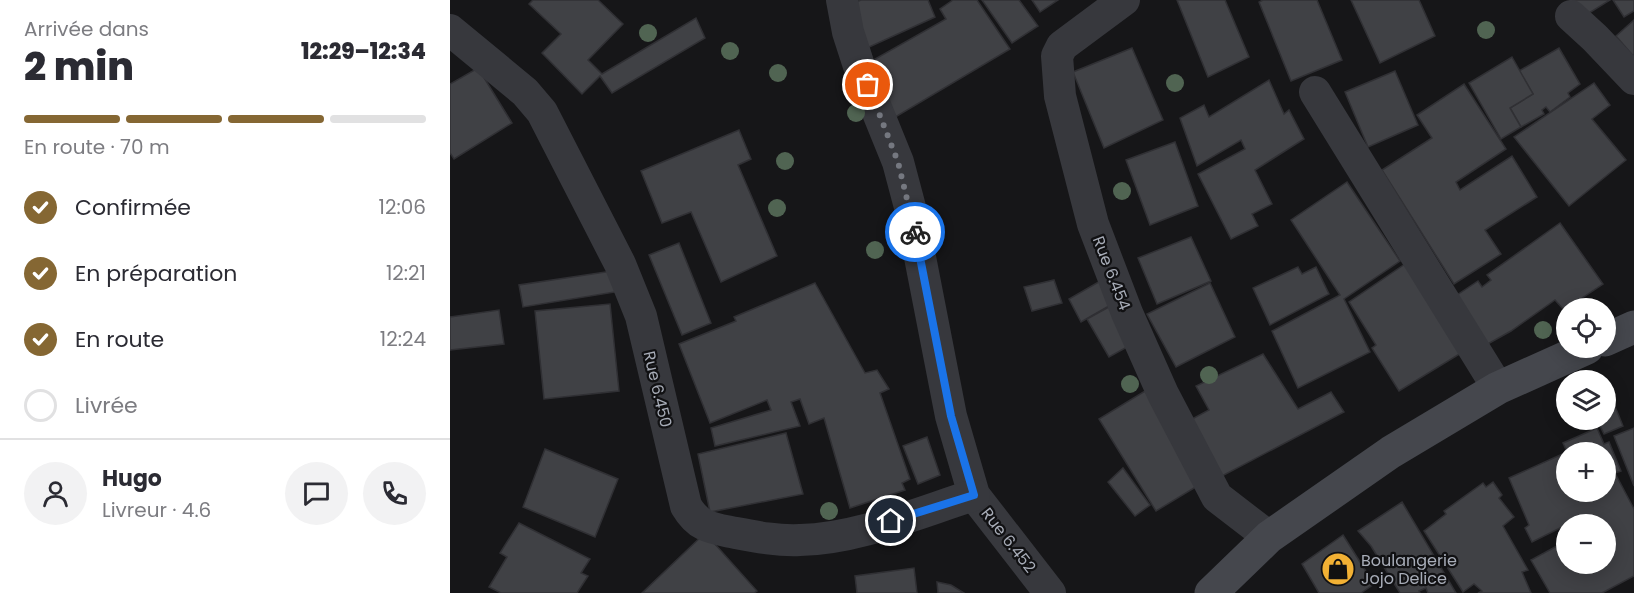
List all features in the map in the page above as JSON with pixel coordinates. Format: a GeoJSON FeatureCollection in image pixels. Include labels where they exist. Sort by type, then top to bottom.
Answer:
{"type":"FeatureCollection","features":[{"type":"Feature","properties":{"kind":"street","name":"Rue 6.452"},"geometry":{"type":"LineString","coordinates":[[842,0],[848,33],[859,66],[885,125],[904,182],[951,416],[974,495],[1050,593]]}},
{"type":"Feature","properties":{"kind":"street","name":"Rue 6.454"},"geometry":{"type":"LineString","coordinates":[[1124,0],[1062,46],[1056,56],[1060,96],[1093,224],[1127,313],[1159,384],[1217,497],[1269,537]]}},
{"type":"Feature","properties":{"kind":"street"},"geometry":{"type":"LineString","coordinates":[[1571,16],[1634,80]]}},
{"type":"Feature","properties":{"kind":"street","name":"Rue 6.450"},"geometry":{"type":"LineString","coordinates":[[450,30],[525,92],[542,112],[615,254],[641,316],[686,506],[693,519],[706,526],[763,538],[801,540],[849,534],[974,495]]}},
{"type":"Feature","properties":{"kind":"street"},"geometry":{"type":"LineString","coordinates":[[1315,92],[1498,388]]}},
{"type":"Feature","properties":{"kind":"street"},"geometry":{"type":"LineString","coordinates":[[1616,335],[1634,327]]}},
{"type":"Feature","properties":{"kind":"street"},"geometry":{"type":"LineString","coordinates":[[1211,593],[1269,537],[1390,452],[1498,388],[1565,358]]}},
{"type":"Feature","properties":{"kind":"building"},"geometry":{"type":"Polygon","coordinates":[[[533,0],[598,0],[623,24],[588,60],[602,74],[696,18],[705,38],[612,93],[600,76],[582,94],[542,53],[561,34],[529,4],[533,0]]]}},
{"type":"Feature","properties":{"kind":"building"},"geometry":{"type":"Polygon","coordinates":[[[861,0],[928,0],[935,17],[867,48],[849,5],[861,0]]]}},
{"type":"Feature","properties":{"kind":"building"},"geometry":{"type":"Polygon","coordinates":[[[953,0],[977,0],[1010,49],[892,119],[861,67],[946,19],[940,9],[953,0]]]}},
{"type":"Feature","properties":{"kind":"building"},"geometry":{"type":"Polygon","coordinates":[[[982,0],[1019,0],[1038,26],[1012,43],[982,0]]]}},
{"type":"Feature","properties":{"kind":"building"},"geometry":{"type":"Polygon","coordinates":[[[1032,0],[1058,0],[1040,12],[1032,0]]]}},
{"type":"Feature","properties":{"kind":"building"},"geometry":{"type":"Polygon","coordinates":[[[1177,0],[1225,0],[1249,57],[1208,77],[1177,0]]]}},
{"type":"Feature","properties":{"kind":"building"},"geometry":{"type":"Polygon","coordinates":[[[1263,0],[1317,0],[1342,60],[1291,81],[1259,2],[1263,0]]]}},
{"type":"Feature","properties":{"kind":"building"},"geometry":{"type":"Polygon","coordinates":[[[1351,0],[1419,0],[1435,36],[1380,63],[1351,0]]]}},
{"type":"Feature","properties":{"kind":"building"},"geometry":{"type":"Polygon","coordinates":[[[1570,0],[1610,0],[1581,18],[1570,0]]]}},
{"type":"Feature","properties":{"kind":"building"},"geometry":{"type":"Polygon","coordinates":[[[1613,0],[1634,0],[1634,11],[1624,17],[1613,0]]]}},
{"type":"Feature","properties":{"kind":"building"},"geometry":{"type":"Polygon","coordinates":[[[1634,20],[1634,57],[1616,36],[1634,20]]]}},
{"type":"Feature","properties":{"kind":"building"},"geometry":{"type":"Polygon","coordinates":[[[1132,48],[1163,120],[1104,148],[1073,72],[1132,48]]]}},
{"type":"Feature","properties":{"kind":"building"},"geometry":{"type":"Polygon","coordinates":[[[1559,48],[1580,84],[1568,93],[1570,97],[1550,112],[1546,107],[1542,110],[1544,114],[1521,127],[1510,108],[1533,94],[1519,71],[1559,48]]]}},
{"type":"Feature","properties":{"kind":"building"},"geometry":{"type":"Polygon","coordinates":[[[1512,57],[1533,94],[1510,108],[1521,127],[1501,139],[1469,83],[1512,57]]]}},
{"type":"Feature","properties":{"kind":"building"},"geometry":{"type":"Polygon","coordinates":[[[478,68],[512,123],[454,159],[450,153],[450,84],[478,68]]]}},
{"type":"Feature","properties":{"kind":"building"},"geometry":{"type":"Polygon","coordinates":[[[1395,71],[1418,125],[1368,147],[1345,92],[1395,71]]]}},
{"type":"Feature","properties":{"kind":"building"},"geometry":{"type":"Polygon","coordinates":[[[1269,80],[1284,114],[1289,110],[1304,139],[1255,170],[1272,204],[1252,214],[1258,226],[1231,239],[1198,174],[1245,149],[1241,140],[1197,166],[1180,118],[1204,105],[1209,117],[1269,80]]]}},
{"type":"Feature","properties":{"kind":"building"},"geometry":{"type":"Polygon","coordinates":[[[1594,83],[1610,105],[1592,119],[1626,160],[1569,206],[1514,137],[1594,83]]]}},
{"type":"Feature","properties":{"kind":"building"},"geometry":{"type":"Polygon","coordinates":[[[1464,84],[1506,149],[1456,182],[1460,190],[1512,156],[1537,197],[1485,230],[1501,254],[1454,284],[1382,170],[1432,138],[1417,115],[1464,84]]]}},
{"type":"Feature","properties":{"kind":"building"},"geometry":{"type":"Polygon","coordinates":[[[739,130],[751,159],[738,165],[777,256],[721,282],[691,212],[662,223],[641,171],[739,130]]]}},
{"type":"Feature","properties":{"kind":"building"},"geometry":{"type":"Polygon","coordinates":[[[1175,142],[1198,206],[1150,225],[1126,160],[1175,142]]]}},
{"type":"Feature","properties":{"kind":"building"},"geometry":{"type":"Polygon","coordinates":[[[1347,182],[1400,261],[1344,299],[1370,352],[1298,388],[1272,331],[1340,295],[1291,220],[1347,182]]]}},
{"type":"Feature","properties":{"kind":"building"},"geometry":{"type":"Polygon","coordinates":[[[1560,223],[1603,284],[1582,298],[1556,298],[1556,301],[1511,331],[1477,350],[1448,301],[1478,281],[1482,287],[1491,280],[1487,275],[1560,223]]]}},
{"type":"Feature","properties":{"kind":"building"},"geometry":{"type":"Polygon","coordinates":[[[1191,237],[1211,281],[1157,304],[1138,258],[1191,237]]]}},
{"type":"Feature","properties":{"kind":"building"},"geometry":{"type":"Polygon","coordinates":[[[679,243],[711,323],[682,335],[649,255],[679,243]]]}},
{"type":"Feature","properties":{"kind":"building"},"geometry":{"type":"Polygon","coordinates":[[[1408,262],[1466,350],[1399,391],[1372,348],[1376,345],[1349,302],[1408,262]]]}},
{"type":"Feature","properties":{"kind":"building"},"geometry":{"type":"Polygon","coordinates":[[[1298,267],[1302,274],[1316,267],[1329,294],[1270,325],[1253,288],[1298,267]]]}},
{"type":"Feature","properties":{"kind":"building"},"geometry":{"type":"Polygon","coordinates":[[[612,271],[621,291],[523,307],[519,285],[612,271]]]}},
{"type":"Feature","properties":{"kind":"building"},"geometry":{"type":"Polygon","coordinates":[[[1054,280],[1062,303],[1032,311],[1024,287],[1054,280]]]}},
{"type":"Feature","properties":{"kind":"building"},"geometry":{"type":"Polygon","coordinates":[[[1102,280],[1116,302],[1081,322],[1069,299],[1102,280]]]}},
{"type":"Feature","properties":{"kind":"building"},"geometry":{"type":"Polygon","coordinates":[[[815,283],[865,373],[877,370],[889,389],[880,393],[910,479],[902,483],[905,490],[850,508],[824,418],[809,424],[800,399],[791,402],[800,426],[715,446],[711,428],[771,410],[767,400],[710,423],[679,344],[736,321],[734,317],[815,283]]]}},
{"type":"Feature","properties":{"kind":"building"},"geometry":{"type":"Polygon","coordinates":[[[1210,283],[1235,337],[1176,367],[1147,314],[1210,283]]]}},
{"type":"Feature","properties":{"kind":"building"},"geometry":{"type":"Polygon","coordinates":[[[1116,303],[1138,341],[1109,357],[1087,319],[1116,303]]]}},
{"type":"Feature","properties":{"kind":"building"},"geometry":{"type":"Polygon","coordinates":[[[610,304],[619,391],[544,399],[535,311],[610,304]]]}},
{"type":"Feature","properties":{"kind":"building"},"geometry":{"type":"Polygon","coordinates":[[[499,310],[504,344],[450,350],[450,317],[499,310]]]}},
{"type":"Feature","properties":{"kind":"building"},"geometry":{"type":"Polygon","coordinates":[[[1263,354],[1298,409],[1331,392],[1344,412],[1222,476],[1192,419],[1209,410],[1196,386],[1263,354]]]}},
{"type":"Feature","properties":{"kind":"building"},"geometry":{"type":"Polygon","coordinates":[[[1145,391],[1204,482],[1156,511],[1099,419],[1145,391]]]}},
{"type":"Feature","properties":{"kind":"building"},"geometry":{"type":"Polygon","coordinates":[[[1616,409],[1623,426],[1616,429],[1616,409]]]}},
{"type":"Feature","properties":{"kind":"building"},"geometry":{"type":"Polygon","coordinates":[[[1634,428],[1634,486],[1614,436],[1634,428]]]}},
{"type":"Feature","properties":{"kind":"building"},"geometry":{"type":"Polygon","coordinates":[[[1592,430],[1598,430],[1603,442],[1565,442],[1592,430]]]}},
{"type":"Feature","properties":{"kind":"building"},"geometry":{"type":"Polygon","coordinates":[[[1602,430],[1614,430],[1604,434],[1602,430]]]}},
{"type":"Feature","properties":{"kind":"building"},"geometry":{"type":"Polygon","coordinates":[[[786,433],[803,494],[710,512],[698,454],[786,433]]]}},
{"type":"Feature","properties":{"kind":"building"},"geometry":{"type":"Polygon","coordinates":[[[927,437],[940,475],[918,484],[903,446],[927,437]]]}},
{"type":"Feature","properties":{"kind":"building"},"geometry":{"type":"Polygon","coordinates":[[[545,449],[618,479],[595,537],[523,507],[545,449]]]}},
{"type":"Feature","properties":{"kind":"building"},"geometry":{"type":"Polygon","coordinates":[[[1556,457],[1556,502],[1616,502],[1616,475],[1634,509],[1634,576],[1602,593],[1550,593],[1531,560],[1556,546],[1556,574],[1616,574],[1616,514],[1556,514],[1556,530],[1532,542],[1525,528],[1529,525],[1509,478],[1556,457]]]}},
{"type":"Feature","properties":{"kind":"building"},"geometry":{"type":"Polygon","coordinates":[[[1616,459],[1621,471],[1616,473],[1616,459]]]}},
{"type":"Feature","properties":{"kind":"building"},"geometry":{"type":"Polygon","coordinates":[[[1123,468],[1150,505],[1135,516],[1108,482],[1123,468]]]}},
{"type":"Feature","properties":{"kind":"building"},"geometry":{"type":"Polygon","coordinates":[[[1493,482],[1502,495],[1499,498],[1514,517],[1503,526],[1528,570],[1522,572],[1531,593],[1478,593],[1482,591],[1474,584],[1463,592],[1424,531],[1446,514],[1444,511],[1483,483],[1486,487],[1493,482]]]}},
{"type":"Feature","properties":{"kind":"building"},"geometry":{"type":"Polygon","coordinates":[[[1402,502],[1456,593],[1428,593],[1426,588],[1419,591],[1420,593],[1400,593],[1371,546],[1358,531],[1402,502]]]}},
{"type":"Feature","properties":{"kind":"building"},"geometry":{"type":"Polygon","coordinates":[[[519,523],[590,559],[581,573],[588,576],[577,593],[501,593],[489,587],[507,557],[500,553],[519,523]]]}},
{"type":"Feature","properties":{"kind":"building"},"geometry":{"type":"Polygon","coordinates":[[[705,533],[757,591],[754,593],[642,593],[705,533]]]}},
{"type":"Feature","properties":{"kind":"building"},"geometry":{"type":"Polygon","coordinates":[[[1343,535],[1374,584],[1361,593],[1319,593],[1302,564],[1343,535]]]}},
{"type":"Feature","properties":{"kind":"building"},"geometry":{"type":"Polygon","coordinates":[[[914,568],[917,593],[857,593],[855,576],[914,568]]]}},
{"type":"Feature","properties":{"kind":"building"},"geometry":{"type":"Polygon","coordinates":[[[937,582],[951,585],[964,593],[938,593],[937,582]]]}},
{"type":"Feature","properties":{"kind":"way so far"},"geometry":{"type":"LineString","coordinates":[[868,85],[898,162],[915,232]]}},
{"type":"Feature","properties":{"kind":"place","name":"Boulangerie Jojo Delice"},"geometry":{"type":"Point","coordinates":[1338,569]}},
{"type":"Feature","properties":{"kind":"route"},"geometry":{"type":"LineString","coordinates":[[891,521],[974,495],[951,416],[915,232]]}}]}
